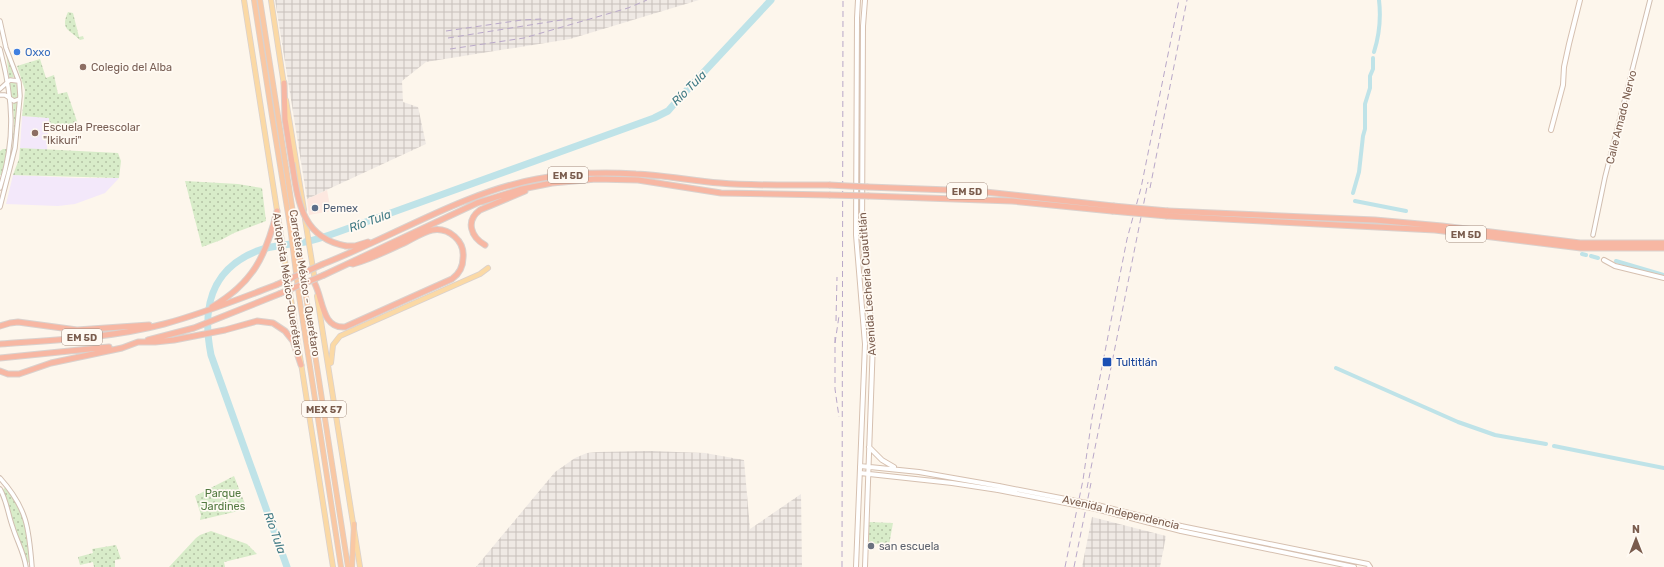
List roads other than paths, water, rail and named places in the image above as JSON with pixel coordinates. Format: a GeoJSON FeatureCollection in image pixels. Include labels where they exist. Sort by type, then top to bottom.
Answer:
{"type":"FeatureCollection","features":[{"type":"Feature","properties":{"kind":"highway","name":"Carretera México - Querétaro"},"geometry":{"type":"LineString","coordinates":[[254,0],[272,116],[293,226],[300,252],[348,567]]}},
{"type":"Feature","properties":{"kind":"highway","name":"Carretera México - Querétaro"},"geometry":{"type":"LineString","coordinates":[[260,0],[293,226],[294,253],[300,304],[341,567]]}},
{"type":"Feature","properties":{"kind":"highway"},"geometry":{"type":"LineString","coordinates":[[284,83],[285,119],[292,163],[300,205],[309,224],[326,240],[346,246],[355,246],[379,240]]}},
{"type":"Feature","properties":{"kind":"highway","name":"EM 5D"},"geometry":{"type":"LineString","coordinates":[[0,344],[115,334],[164,324],[205,312],[276,285],[454,205],[507,186],[536,179],[594,172],[637,174],[722,183],[868,186],[976,191],[1112,209],[1168,214],[1442,226],[1581,245],[1664,248]]}},
{"type":"Feature","properties":{"kind":"highway","name":"EM 5D"},"geometry":{"type":"LineString","coordinates":[[0,358],[80,351],[138,342],[194,328],[324,275],[477,203],[522,189],[565,181],[596,179],[638,180],[720,193],[869,196],[1065,203]]}},
{"type":"Feature","properties":{"kind":"highway"},"geometry":{"type":"LineString","coordinates":[[485,245],[476,238],[471,229],[472,220],[478,212],[520,193],[559,185],[565,181]]}},
{"type":"Feature","properties":{"kind":"highway"},"geometry":{"type":"LineString","coordinates":[[205,312],[234,293],[250,276],[263,256],[277,211]]}},
{"type":"Feature","properties":{"kind":"highway"},"geometry":{"type":"LineString","coordinates":[[316,284],[328,320],[334,325],[345,327],[448,281],[458,274],[466,256],[457,239],[443,230],[432,230],[362,262],[342,267]]}},
{"type":"Feature","properties":{"kind":"highway","name":"EM 5D"},"geometry":{"type":"LineString","coordinates":[[1611,246],[1664,243]]}},
{"type":"Feature","properties":{"kind":"highway"},"geometry":{"type":"LineString","coordinates":[[462,247],[463,263]]}},
{"type":"Feature","properties":{"kind":"highway"},"geometry":{"type":"LineString","coordinates":[[0,371],[11,375],[23,373],[51,363],[122,348],[138,342],[155,342],[194,336],[225,330],[257,321],[277,325],[285,331],[291,338],[301,365]]}},
{"type":"Feature","properties":{"kind":"highway"},"geometry":{"type":"LineString","coordinates":[[0,326],[18,322],[77,330],[164,324]]}},
{"type":"Feature","properties":{"kind":"highway"},"geometry":{"type":"LineString","coordinates":[[352,567],[354,524]]}},
{"type":"Feature","properties":{"kind":"main road","name":"Autopista México-Querétaro"},"geometry":{"type":"LineString","coordinates":[[244,0],[333,567]]}},
{"type":"Feature","properties":{"kind":"main road"},"geometry":{"type":"LineString","coordinates":[[271,0],[360,567]]}},
{"type":"Feature","properties":{"kind":"main road","name":"Avenida Lecheria Cuautitlán"},"geometry":{"type":"LineString","coordinates":[[856,567],[865,344],[856,235],[858,0]]}},
{"type":"Feature","properties":{"kind":"main road","name":"Avenida Lecheria Cuautitlán"},"geometry":{"type":"LineString","coordinates":[[864,567],[870,447],[873,341],[862,234],[863,32],[865,0]]}},
{"type":"Feature","properties":{"kind":"main road"},"geometry":{"type":"LineString","coordinates":[[1551,130],[1563,85],[1564,67],[1572,28],[1580,0]]}},
{"type":"Feature","properties":{"kind":"main road"},"geometry":{"type":"LineString","coordinates":[[1604,260],[1615,266],[1664,278]]}},
{"type":"Feature","properties":{"kind":"main road"},"geometry":{"type":"LineString","coordinates":[[330,376],[331,352],[338,337],[480,274],[488,268]]}},
{"type":"Feature","properties":{"kind":"main road"},"geometry":{"type":"LineString","coordinates":[[870,447],[882,460],[898,469]]}},
{"type":"Feature","properties":{"kind":"main road","name":"Avenida Independencia"},"geometry":{"type":"LineString","coordinates":[[860,466],[898,469],[999,488],[1354,567]]}},
{"type":"Feature","properties":{"kind":"main road","name":"Avenida Independencia"},"geometry":{"type":"LineString","coordinates":[[860,474],[999,488]]}},
{"type":"Feature","properties":{"kind":"main road","name":"Avenida Independencia"},"geometry":{"type":"LineString","coordinates":[[1181,528],[1368,564],[1370,567]]}},
{"type":"Feature","properties":{"kind":"street","name":"Calle Amado Nervo"},"geometry":{"type":"LineString","coordinates":[[1593,235],[1605,177],[1650,0]]}},
{"type":"Feature","properties":{"kind":"street"},"geometry":{"type":"LineString","coordinates":[[0,21],[6,48],[18,81],[20,99],[15,148],[0,207]]}},
{"type":"Feature","properties":{"kind":"street"},"geometry":{"type":"LineString","coordinates":[[0,49],[7,75],[12,116],[10,146],[6,169],[0,188]]}},
{"type":"Feature","properties":{"kind":"street"},"geometry":{"type":"LineString","coordinates":[[0,89],[10,80],[18,81]]}},
{"type":"Feature","properties":{"kind":"street"},"geometry":{"type":"LineString","coordinates":[[0,95],[14,101],[20,99]]}},
{"type":"Feature","properties":{"kind":"street"},"geometry":{"type":"LineString","coordinates":[[0,478],[17,499],[26,521],[30,537],[32,567]]}},
{"type":"Feature","properties":{"kind":"street"},"geometry":{"type":"LineString","coordinates":[[7,486],[3,486],[0,489],[4,496],[12,528],[25,559],[26,567]]}},
{"type":"Feature","properties":{"kind":"waterway","name":"Río Tula"},"geometry":{"type":"LineString","coordinates":[[287,567],[211,355],[208,338],[209,307],[219,280],[228,269],[241,259],[257,251],[275,246],[309,241],[326,236],[654,118],[668,111],[771,0]]}},
{"type":"Feature","properties":{"kind":"waterway"},"geometry":{"type":"LineString","coordinates":[[1374,52],[1379,26],[1379,0]]}},
{"type":"Feature","properties":{"kind":"waterway"},"geometry":{"type":"LineString","coordinates":[[1353,193],[1359,172],[1365,129],[1365,104],[1370,88],[1373,58]]}},
{"type":"Feature","properties":{"kind":"waterway"},"geometry":{"type":"LineString","coordinates":[[1355,201],[1406,211]]}},
{"type":"Feature","properties":{"kind":"waterway"},"geometry":{"type":"LineString","coordinates":[[1582,254],[1586,255]]}},
{"type":"Feature","properties":{"kind":"waterway"},"geometry":{"type":"LineString","coordinates":[[1591,256],[1598,258]]}},
{"type":"Feature","properties":{"kind":"waterway"},"geometry":{"type":"LineString","coordinates":[[1616,261],[1664,275]]}},
{"type":"Feature","properties":{"kind":"waterway"},"geometry":{"type":"LineString","coordinates":[[1336,368],[1458,422],[1495,435],[1546,444]]}},
{"type":"Feature","properties":{"kind":"waterway"},"geometry":{"type":"LineString","coordinates":[[1554,446],[1664,468]]}},
{"type":"Feature","properties":{"kind":"railway"},"geometry":{"type":"LineString","coordinates":[[450,49],[524,38],[628,8],[647,0]]}},
{"type":"Feature","properties":{"kind":"railway"},"geometry":{"type":"LineString","coordinates":[[842,567],[843,0]]}},
{"type":"Feature","properties":{"kind":"railway"},"geometry":{"type":"LineString","coordinates":[[1065,567],[1083,480],[1092,418],[1127,239],[1141,188],[1179,0]]}},
{"type":"Feature","properties":{"kind":"railway"},"geometry":{"type":"LineString","coordinates":[[1150,188],[1187,0]]}},
{"type":"Feature","properties":{"kind":"railway"},"geometry":{"type":"LineString","coordinates":[[448,38],[574,18]]}},
{"type":"Feature","properties":{"kind":"railway"},"geometry":{"type":"LineString","coordinates":[[446,31],[522,20],[542,19]]}},
{"type":"Feature","properties":{"kind":"railway"},"geometry":{"type":"LineString","coordinates":[[1087,488],[1148,182]]}},
{"type":"Feature","properties":{"kind":"railway"},"geometry":{"type":"LineString","coordinates":[[836,321],[837,277]]}},
{"type":"Feature","properties":{"kind":"railway"},"geometry":{"type":"LineString","coordinates":[[835,343],[839,316]]}},
{"type":"Feature","properties":{"kind":"railway"},"geometry":{"type":"LineString","coordinates":[[835,337],[835,389],[839,417]]}},
{"type":"Feature","properties":{"kind":"railway"},"geometry":{"type":"LineString","coordinates":[[1074,567],[1091,483]]}},
{"type":"Feature","properties":{"kind":"place","name":"Oxxo"},"geometry":{"type":"Point","coordinates":[17,52]}},
{"type":"Feature","properties":{"kind":"place","name":"Colegio del Alba"},"geometry":{"type":"Point","coordinates":[83,67]}},
{"type":"Feature","properties":{"kind":"place","name":"Escuela Preescolar \"Ikikuri\""},"geometry":{"type":"Point","coordinates":[35,133]}},
{"type":"Feature","properties":{"kind":"place","name":"Pemex"},"geometry":{"type":"Point","coordinates":[315,208]}},
{"type":"Feature","properties":{"kind":"place","name":"Tultitlán"},"geometry":{"type":"Point","coordinates":[1107,362]}},
{"type":"Feature","properties":{"kind":"place","name":"san escuela"},"geometry":{"type":"Point","coordinates":[871,546]}},
{"type":"Feature","properties":{"kind":"park label","name":"Parque Jardines"},"geometry":{"type":"Point","coordinates":[223,499]}}]}
